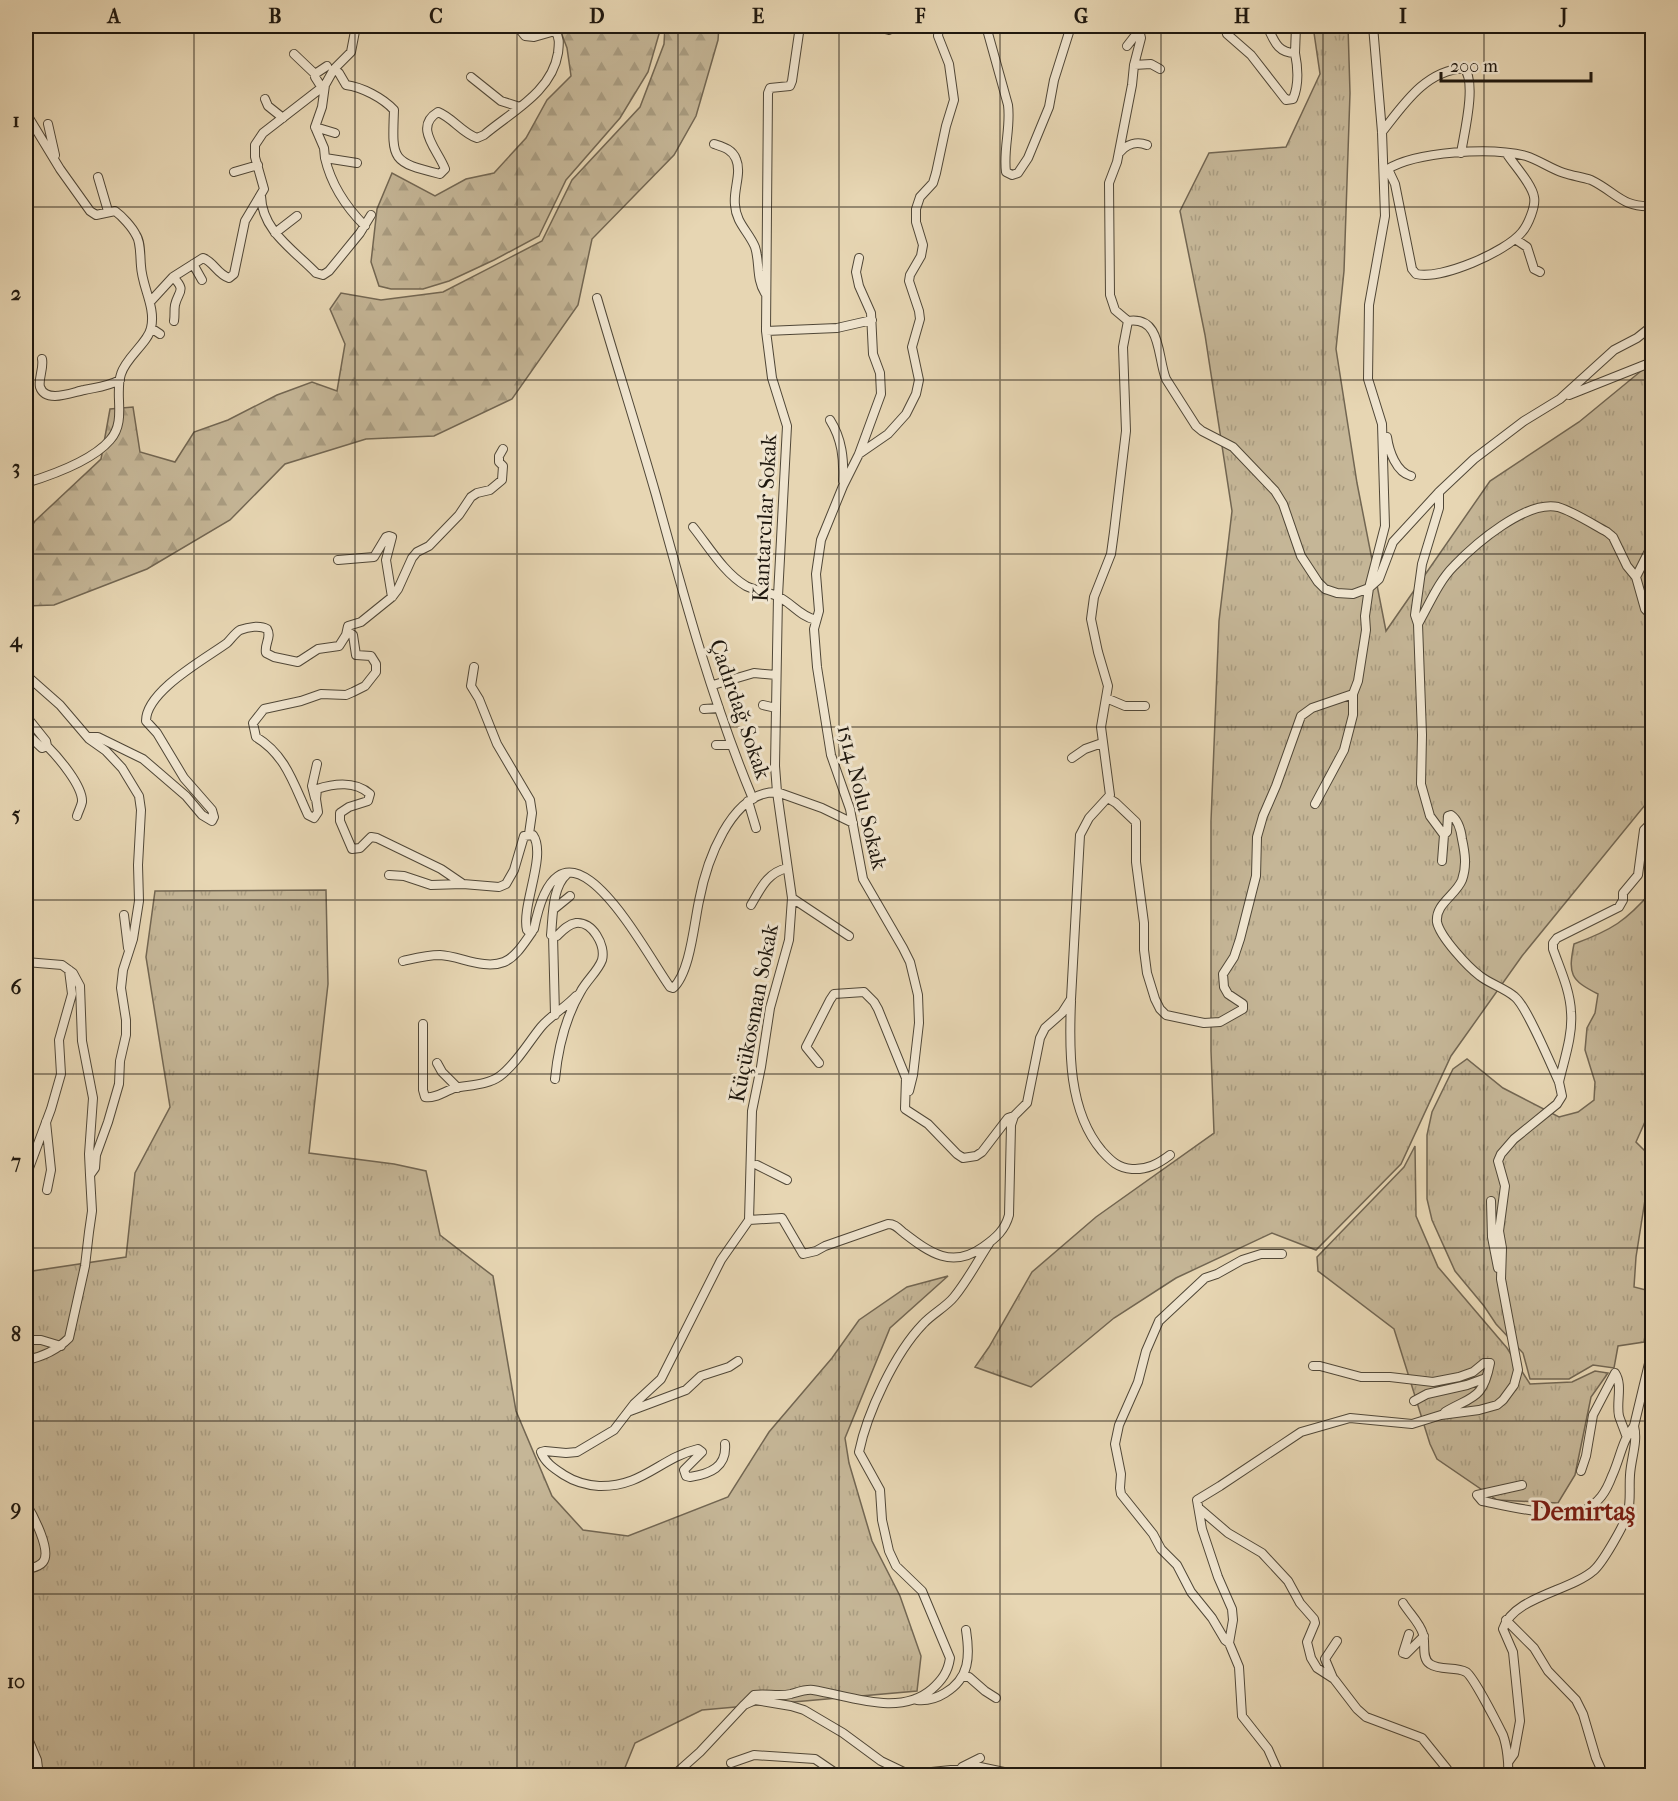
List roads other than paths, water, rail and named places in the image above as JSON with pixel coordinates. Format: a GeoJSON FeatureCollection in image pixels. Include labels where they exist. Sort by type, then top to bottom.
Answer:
{"type":"FeatureCollection","features":[{"type":"Feature","properties":{"kind":"street"},"geometry":{"type":"LineString","coordinates":[[315,74],[331,67],[351,52],[356,26]]}},
{"type":"Feature","properties":{"kind":"street"},"geometry":{"type":"LineString","coordinates":[[331,67],[346,85],[359,88],[394,110],[393,144],[407,166],[440,174],[445,169],[429,137],[427,123],[430,117],[438,112],[477,138],[520,107],[550,77],[555,64],[559,36],[555,31],[534,37],[525,36],[517,26]]}},
{"type":"Feature","properties":{"kind":"street","name":"Kantarcılar Sokak"},"geometry":{"type":"LineString","coordinates":[[777,792],[778,596],[787,426],[772,378],[766,331],[768,93],[770,88],[786,87],[791,83],[800,26]]}},
{"type":"Feature","properties":{"kind":"street"},"geometry":{"type":"LineString","coordinates":[[874,26],[889,30]]}},
{"type":"Feature","properties":{"kind":"street"},"geometry":{"type":"LineString","coordinates":[[859,454],[888,434],[906,414],[916,394],[919,380],[912,347],[920,319],[909,281],[921,256],[923,245],[916,222],[916,209],[920,197],[933,183],[954,100],[949,64],[938,36],[939,26]]}},
{"type":"Feature","properties":{"kind":"street"},"geometry":{"type":"LineString","coordinates":[[986,26],[1008,105],[1010,118],[1005,159],[1006,172],[1012,175],[1018,173],[1028,158],[1049,107],[1053,80],[1071,26]]}},
{"type":"Feature","properties":{"kind":"street"},"geometry":{"type":"LineString","coordinates":[[1226,26],[1227,34],[1251,55],[1286,100],[1293,99],[1296,92],[1298,71],[1295,53],[1296,26]]}},
{"type":"Feature","properties":{"kind":"street"},"geometry":{"type":"LineString","coordinates":[[1267,26],[1277,47],[1286,52],[1295,53]]}},
{"type":"Feature","properties":{"kind":"street"},"geometry":{"type":"LineString","coordinates":[[1373,26],[1386,171],[1385,216],[1369,305],[1368,378],[1390,451],[1404,474],[1411,476]]}},
{"type":"Feature","properties":{"kind":"street"},"geometry":{"type":"LineString","coordinates":[[1127,46],[1134,37],[1140,34],[1119,153],[1109,183],[1110,295],[1117,312],[1128,321]]}},
{"type":"Feature","properties":{"kind":"street"},"geometry":{"type":"LineString","coordinates":[[294,54],[315,74],[323,86]]}},
{"type":"Feature","properties":{"kind":"street"},"geometry":{"type":"LineString","coordinates":[[1134,65],[1151,64],[1160,69]]}},
{"type":"Feature","properties":{"kind":"street"},"geometry":{"type":"LineString","coordinates":[[331,67],[323,86],[322,106],[315,127],[337,191],[365,226]]}},
{"type":"Feature","properties":{"kind":"street"},"geometry":{"type":"LineString","coordinates":[[1382,132],[1419,87],[1454,69],[1464,68],[1468,72],[1469,101],[1461,153]]}},
{"type":"Feature","properties":{"kind":"street"},"geometry":{"type":"LineString","coordinates":[[471,77],[501,101],[520,107]]}},
{"type":"Feature","properties":{"kind":"street"},"geometry":{"type":"LineString","coordinates":[[150,302],[173,277],[203,258],[209,260],[222,276],[229,278],[234,274],[244,221],[264,189],[255,145],[263,133],[323,86]]}},
{"type":"Feature","properties":{"kind":"street"},"geometry":{"type":"LineString","coordinates":[[265,99],[268,106],[283,118]]}},
{"type":"Feature","properties":{"kind":"street"},"geometry":{"type":"LineString","coordinates":[[26,112],[57,165],[92,213],[96,215],[108,211],[118,213],[138,237],[142,276],[150,302],[151,328],[122,370],[119,422],[110,441],[99,450],[58,472],[26,483]]}},
{"type":"Feature","properties":{"kind":"street"},"geometry":{"type":"LineString","coordinates":[[48,124],[57,165]]}},
{"type":"Feature","properties":{"kind":"street"},"geometry":{"type":"LineString","coordinates":[[315,127],[335,133]]}},
{"type":"Feature","properties":{"kind":"street"},"geometry":{"type":"LineString","coordinates":[[1119,153],[1130,145],[1140,143],[1147,145]]}},
{"type":"Feature","properties":{"kind":"street"},"geometry":{"type":"LineString","coordinates":[[714,144],[730,150],[737,162],[736,212],[740,224],[755,247],[760,285],[766,294]]}},
{"type":"Feature","properties":{"kind":"street"},"geometry":{"type":"LineString","coordinates":[[1386,171],[1396,164],[1410,160],[1477,151],[1507,154],[1527,157],[1552,169],[1588,179],[1622,201],[1638,207],[1653,206]]}},
{"type":"Feature","properties":{"kind":"street"},"geometry":{"type":"LineString","coordinates":[[1386,171],[1395,184],[1412,269],[1416,274],[1433,276],[1471,263],[1496,251],[1524,231],[1535,199],[1532,189],[1507,154]]}},
{"type":"Feature","properties":{"kind":"street"},"geometry":{"type":"LineString","coordinates":[[325,158],[357,163]]}},
{"type":"Feature","properties":{"kind":"street"},"geometry":{"type":"LineString","coordinates":[[234,172],[258,165]]}},
{"type":"Feature","properties":{"kind":"street"},"geometry":{"type":"LineString","coordinates":[[98,177],[108,211]]}},
{"type":"Feature","properties":{"kind":"street"},"geometry":{"type":"LineString","coordinates":[[261,196],[265,216],[275,233],[316,273],[323,274],[329,271],[365,226],[371,215]]}},
{"type":"Feature","properties":{"kind":"street"},"geometry":{"type":"LineString","coordinates":[[275,233],[297,216]]}},
{"type":"Feature","properties":{"kind":"street"},"geometry":{"type":"LineString","coordinates":[[1515,239],[1527,247],[1534,269],[1540,272]]}},
{"type":"Feature","properties":{"kind":"street","name":"1514 Nolu Sokak"},"geometry":{"type":"LineString","coordinates":[[860,258],[856,272],[857,280],[871,313],[873,354],[880,373],[881,394],[859,454],[843,486],[822,540],[816,574],[819,611],[814,628],[817,667],[831,755],[853,823],[863,879],[910,962],[918,995],[920,1023],[913,1076],[905,1098]]}},
{"type":"Feature","properties":{"kind":"street"},"geometry":{"type":"LineString","coordinates":[[193,264],[201,280]]}},
{"type":"Feature","properties":{"kind":"street"},"geometry":{"type":"LineString","coordinates":[[173,277],[182,291],[175,304],[174,321]]}},
{"type":"Feature","properties":{"kind":"street","name":"Çadırdağ Sokak"},"geometry":{"type":"LineString","coordinates":[[568,873],[585,876],[600,888],[629,923],[666,982],[673,988],[679,983],[683,974],[701,891],[712,860],[729,820],[750,800],[682,590],[597,298]]}},
{"type":"Feature","properties":{"kind":"street"},"geometry":{"type":"LineString","coordinates":[[1128,321],[1138,319],[1152,329],[1166,379],[1196,426],[1233,447],[1275,490],[1283,504],[1301,556],[1318,582],[1325,589],[1336,593],[1353,594],[1369,588],[1379,579],[1393,542],[1439,492],[1474,459],[1560,399],[1614,350],[1638,338],[1653,326]]}},
{"type":"Feature","properties":{"kind":"street"},"geometry":{"type":"LineString","coordinates":[[766,331],[837,328],[872,320]]}},
{"type":"Feature","properties":{"kind":"street"},"geometry":{"type":"LineString","coordinates":[[1128,321],[1122,369],[1126,431],[1114,532],[1111,554],[1094,597],[1091,619],[1108,686],[1101,727],[1110,795],[1089,818],[1080,835],[1071,1040],[1074,1083],[1082,1116],[1090,1135],[1112,1162],[1124,1168],[1138,1169],[1151,1167],[1170,1155]]}},
{"type":"Feature","properties":{"kind":"street"},"geometry":{"type":"LineString","coordinates":[[151,328],[160,334]]}},
{"type":"Feature","properties":{"kind":"street"},"geometry":{"type":"LineString","coordinates":[[42,359],[40,384],[42,391],[48,394],[59,396],[101,388],[120,380]]}},
{"type":"Feature","properties":{"kind":"street"},"geometry":{"type":"LineString","coordinates":[[1560,399],[1653,362]]}},
{"type":"Feature","properties":{"kind":"street"},"geometry":{"type":"LineString","coordinates":[[830,420],[840,442],[844,464],[843,486]]}},
{"type":"Feature","properties":{"kind":"street"},"geometry":{"type":"LineString","coordinates":[[1315,804],[1344,750],[1353,715],[1353,694],[1358,681],[1366,630],[1365,616],[1369,588],[1385,525],[1382,424]]}},
{"type":"Feature","properties":{"kind":"street"},"geometry":{"type":"LineString","coordinates":[[89,737],[98,737],[143,759],[186,796],[202,815],[212,821],[214,817],[212,810],[184,778],[157,733],[146,721],[149,708],[181,674],[227,642],[240,630],[252,627],[267,629],[269,635],[266,652],[291,662],[298,662],[318,649],[339,646],[346,635],[348,626],[362,622],[392,597],[398,589],[408,564],[417,552],[429,546],[459,515],[471,497],[490,490],[502,480],[503,466],[499,462],[499,456],[503,449]]}},
{"type":"Feature","properties":{"kind":"street"},"geometry":{"type":"LineString","coordinates":[[1439,492],[1439,508],[1422,564],[1415,615],[1418,624],[1422,735],[1421,784],[1430,816],[1444,835]]}},
{"type":"Feature","properties":{"kind":"street"},"geometry":{"type":"LineString","coordinates":[[1418,624],[1453,566],[1520,514],[1545,507],[1558,507],[1613,537],[1627,566],[1636,577],[1645,609],[1653,616]]}},
{"type":"Feature","properties":{"kind":"street"},"geometry":{"type":"LineString","coordinates":[[693,528],[734,577],[752,588],[778,596],[802,615],[816,620]]}},
{"type":"Feature","properties":{"kind":"street"},"geometry":{"type":"LineString","coordinates":[[338,560],[374,557],[386,537],[392,537],[386,560],[392,597]]}},
{"type":"Feature","properties":{"kind":"street"},"geometry":{"type":"LineString","coordinates":[[1636,577],[1649,551],[1653,548]]}},
{"type":"Feature","properties":{"kind":"street"},"geometry":{"type":"LineString","coordinates":[[346,635],[350,633],[355,637],[356,655],[371,656],[376,664],[376,672],[365,686],[346,695],[321,694],[264,709],[253,723],[256,737],[271,746],[286,766],[311,818],[317,816],[318,812],[317,789],[350,784],[361,786],[370,794],[368,801],[349,807],[340,813],[340,820],[352,849],[360,848],[366,839],[377,838],[441,869],[463,884]]}},
{"type":"Feature","properties":{"kind":"street"},"geometry":{"type":"LineString","coordinates":[[474,667],[471,686],[479,699],[497,744],[530,800],[532,813],[530,834]]}},
{"type":"Feature","properties":{"kind":"street"},"geometry":{"type":"LineString","coordinates":[[712,685],[754,673],[776,675]]}},
{"type":"Feature","properties":{"kind":"street"},"geometry":{"type":"LineString","coordinates":[[26,675],[60,705],[122,768],[139,796],[142,827],[138,865],[140,892],[137,916],[120,988],[126,1020],[119,1084],[96,1155],[95,1168],[90,1175]]}},
{"type":"Feature","properties":{"kind":"street"},"geometry":{"type":"LineString","coordinates":[[1108,798],[1136,822],[1136,862],[1144,922],[1144,950],[1147,973],[1155,999],[1166,1015],[1204,1023],[1220,1023],[1243,1009],[1243,1004],[1228,994],[1224,987],[1223,974],[1234,957],[1256,876],[1257,837],[1263,816],[1301,716],[1312,708],[1353,694]]}},
{"type":"Feature","properties":{"kind":"street"},"geometry":{"type":"LineString","coordinates":[[1106,698],[1125,706],[1145,706]]}},
{"type":"Feature","properties":{"kind":"street"},"geometry":{"type":"LineString","coordinates":[[763,705],[776,708]]}},
{"type":"Feature","properties":{"kind":"street"},"geometry":{"type":"LineString","coordinates":[[704,709],[720,708]]}},
{"type":"Feature","properties":{"kind":"street"},"geometry":{"type":"LineString","coordinates":[[26,716],[73,777],[80,790],[82,803],[77,816]]}},
{"type":"Feature","properties":{"kind":"street"},"geometry":{"type":"LineString","coordinates":[[26,733],[42,748],[47,746]]}},
{"type":"Feature","properties":{"kind":"street"},"geometry":{"type":"LineString","coordinates":[[1072,758],[1088,747],[1102,743]]}},
{"type":"Feature","properties":{"kind":"street"},"geometry":{"type":"LineString","coordinates":[[716,745],[731,745]]}},
{"type":"Feature","properties":{"kind":"street"},"geometry":{"type":"LineString","coordinates":[[316,799],[312,793],[312,786],[317,764]]}},
{"type":"Feature","properties":{"kind":"street"},"geometry":{"type":"LineString","coordinates":[[756,828],[750,800],[777,792],[822,808],[853,823]]}},
{"type":"Feature","properties":{"kind":"street","name":"Küçükosman Sokak"},"geometry":{"type":"LineString","coordinates":[[750,1220],[752,1111],[770,1008],[789,940],[792,898],[777,792]]}},
{"type":"Feature","properties":{"kind":"street"},"geometry":{"type":"LineString","coordinates":[[1442,861],[1444,835],[1447,832],[1448,816],[1451,815],[1455,817],[1461,835],[1466,854],[1465,867],[1459,886],[1440,909],[1437,922],[1442,934],[1465,963],[1480,976],[1519,1001],[1559,1082],[1562,1096],[1557,1104],[1514,1139],[1498,1161],[1504,1186],[1499,1231],[1502,1248],[1501,1279]]}},
{"type":"Feature","properties":{"kind":"street"},"geometry":{"type":"LineString","coordinates":[[1559,1082],[1571,1029],[1571,1012],[1553,943],[1557,938],[1619,907],[1623,900],[1623,893],[1638,875],[1644,830],[1653,822]]}},
{"type":"Feature","properties":{"kind":"street"},"geometry":{"type":"LineString","coordinates":[[389,875],[404,876],[431,885],[463,884],[499,887],[506,884],[514,870],[524,836],[530,834]]}},
{"type":"Feature","properties":{"kind":"street"},"geometry":{"type":"LineString","coordinates":[[530,834],[537,843],[537,855],[525,926],[529,932],[532,932]]}},
{"type":"Feature","properties":{"kind":"street"},"geometry":{"type":"LineString","coordinates":[[751,905],[768,877],[774,872],[787,868]]}},
{"type":"Feature","properties":{"kind":"street"},"geometry":{"type":"LineString","coordinates":[[555,1016],[553,935],[551,935],[557,890],[561,879],[568,873]]}},
{"type":"Feature","properties":{"kind":"street"},"geometry":{"type":"LineString","coordinates":[[403,961],[441,955],[490,965],[504,962],[516,954],[532,932],[547,889],[557,877],[568,873]]}},
{"type":"Feature","properties":{"kind":"street"},"geometry":{"type":"LineString","coordinates":[[554,909],[570,896]]}},
{"type":"Feature","properties":{"kind":"street"},"geometry":{"type":"LineString","coordinates":[[792,898],[849,936]]}},
{"type":"Feature","properties":{"kind":"street"},"geometry":{"type":"LineString","coordinates":[[124,915],[129,950]]}},
{"type":"Feature","properties":{"kind":"street"},"geometry":{"type":"LineString","coordinates":[[553,935],[557,936],[568,925],[578,922],[588,926],[596,934],[603,958],[581,991],[569,1016],[558,1048],[555,1079]]}},
{"type":"Feature","properties":{"kind":"street"},"geometry":{"type":"LineString","coordinates":[[26,962],[54,964],[68,968],[78,979],[82,1041],[93,1098],[89,1154],[92,1211],[85,1266],[69,1338],[61,1346],[37,1358],[26,1360]]}},
{"type":"Feature","properties":{"kind":"street"},"geometry":{"type":"LineString","coordinates":[[26,1176],[61,1074],[60,1033],[72,994],[68,968]]}},
{"type":"Feature","properties":{"kind":"street"},"geometry":{"type":"LineString","coordinates":[[423,1024],[422,1080],[425,1097],[430,1098],[499,1077],[527,1047],[542,1026],[581,991]]}},
{"type":"Feature","properties":{"kind":"street"},"geometry":{"type":"LineString","coordinates":[[819,1063],[806,1047],[830,1000],[834,994],[864,992],[878,1009],[906,1078],[905,1108],[928,1124],[952,1149],[963,1158],[970,1158],[982,1152],[998,1129],[1008,1118],[1014,1116]]}},
{"type":"Feature","properties":{"kind":"street"},"geometry":{"type":"LineString","coordinates":[[725,1444],[724,1459],[719,1466],[706,1473],[690,1477],[684,1473],[687,1465],[702,1452],[698,1449],[680,1455],[635,1480],[611,1486],[574,1482],[543,1458],[542,1451],[566,1453],[582,1450],[614,1430],[634,1404],[663,1377],[722,1260],[750,1220],[782,1218],[803,1254],[888,1224],[894,1224],[915,1242],[940,1256],[971,1256],[990,1242],[1005,1227],[1009,1215],[1011,1125],[1014,1116],[1027,1103],[1040,1038],[1045,1028],[1062,1013],[1071,999]]}},
{"type":"Feature","properties":{"kind":"street"},"geometry":{"type":"LineString","coordinates":[[437,1063],[442,1072],[458,1088]]}},
{"type":"Feature","properties":{"kind":"street"},"geometry":{"type":"LineString","coordinates":[[46,1122],[51,1170],[47,1190]]}},
{"type":"Feature","properties":{"kind":"street"},"geometry":{"type":"LineString","coordinates":[[757,1165],[787,1180]]}},
{"type":"Feature","properties":{"kind":"street"},"geometry":{"type":"LineString","coordinates":[[1441,1415],[1497,1405],[1514,1385],[1518,1370],[1493,1244],[1491,1201]]}},
{"type":"Feature","properties":{"kind":"street"},"geometry":{"type":"LineString","coordinates":[[916,1700],[928,1693],[944,1677],[949,1669],[950,1658],[922,1591],[896,1566],[889,1551],[882,1520],[880,1490],[859,1452],[880,1391],[903,1350],[922,1325],[952,1299],[990,1242]]}},
{"type":"Feature","properties":{"kind":"street"},"geometry":{"type":"LineString","coordinates":[[1280,1776],[1268,1749],[1242,1716],[1239,1667],[1229,1643],[1191,1592],[1177,1565],[1161,1550],[1153,1534],[1121,1494],[1119,1488],[1121,1474],[1115,1444],[1123,1413],[1159,1321],[1205,1278],[1242,1260],[1255,1256],[1282,1254]]}},
{"type":"Feature","properties":{"kind":"street"},"geometry":{"type":"LineString","coordinates":[[26,1340],[41,1340],[61,1346]]}},
{"type":"Feature","properties":{"kind":"street"},"geometry":{"type":"LineString","coordinates":[[1509,1761],[1514,1754],[1520,1721],[1513,1652],[1503,1629],[1506,1620],[1512,1613],[1548,1593],[1583,1578],[1597,1568],[1627,1514],[1636,1435],[1634,1426],[1653,1351]]}},
{"type":"Feature","properties":{"kind":"street"},"geometry":{"type":"LineString","coordinates":[[630,1411],[687,1389],[701,1376],[729,1367],[738,1361]]}},
{"type":"Feature","properties":{"kind":"street"},"geometry":{"type":"LineString","coordinates":[[1229,1643],[1233,1620],[1232,1609],[1218,1577],[1202,1528],[1197,1500],[1301,1432],[1350,1418],[1412,1424],[1441,1415],[1473,1399],[1482,1389],[1490,1363],[1484,1363],[1473,1372],[1433,1383],[1390,1377],[1361,1377],[1312,1366]]}},
{"type":"Feature","properties":{"kind":"street"},"geometry":{"type":"LineString","coordinates":[[1581,1471],[1593,1415],[1615,1373],[1619,1386],[1619,1415],[1626,1435]]}},
{"type":"Feature","properties":{"kind":"street"},"geometry":{"type":"LineString","coordinates":[[1414,1401],[1486,1378]]}},
{"type":"Feature","properties":{"kind":"street"},"geometry":{"type":"LineString","coordinates":[[1522,1485],[1477,1495],[1482,1501],[1528,1509],[1571,1514],[1582,1512],[1598,1501],[1605,1492],[1619,1461],[1626,1435],[1634,1426]]}},
{"type":"Feature","properties":{"kind":"street"},"geometry":{"type":"LineString","coordinates":[[26,1504],[46,1551],[41,1565],[26,1569]]}},
{"type":"Feature","properties":{"kind":"street"},"geometry":{"type":"LineString","coordinates":[[1197,1506],[1228,1533],[1262,1553],[1288,1581],[1300,1603],[1314,1619],[1315,1623],[1307,1642],[1311,1658],[1317,1668],[1334,1679]]}},
{"type":"Feature","properties":{"kind":"street"},"geometry":{"type":"LineString","coordinates":[[1403,1603],[1424,1636],[1426,1659],[1430,1664],[1463,1670],[1470,1675],[1504,1737],[1509,1761],[1508,1776]]}},
{"type":"Feature","properties":{"kind":"street"},"geometry":{"type":"LineString","coordinates":[[1506,1620],[1534,1648],[1548,1671],[1576,1700],[1604,1776]]}},
{"type":"Feature","properties":{"kind":"street"},"geometry":{"type":"LineString","coordinates":[[1653,1622],[1651,1632],[1653,1640]]}},
{"type":"Feature","properties":{"kind":"street"},"geometry":{"type":"LineString","coordinates":[[673,1776],[754,1695],[783,1695],[811,1689],[833,1696],[890,1704],[942,1695],[959,1683],[963,1677],[968,1650],[966,1630]]}},
{"type":"Feature","properties":{"kind":"street"},"geometry":{"type":"LineString","coordinates":[[1409,1634],[1403,1653],[1406,1654],[1424,1636]]}},
{"type":"Feature","properties":{"kind":"street"},"geometry":{"type":"LineString","coordinates":[[1337,1641],[1325,1659],[1334,1679],[1357,1709],[1366,1717],[1422,1738],[1447,1769],[1449,1776]]}},
{"type":"Feature","properties":{"kind":"street"},"geometry":{"type":"LineString","coordinates":[[963,1677],[969,1677],[996,1698]]}},
{"type":"Feature","properties":{"kind":"street"},"geometry":{"type":"LineString","coordinates":[[744,1705],[756,1700],[804,1710],[843,1733],[881,1761],[904,1772],[922,1773],[980,1767],[1024,1776]]}},
{"type":"Feature","properties":{"kind":"street"},"geometry":{"type":"LineString","coordinates":[[26,1734],[37,1760],[39,1776]]}},
{"type":"Feature","properties":{"kind":"street"},"geometry":{"type":"LineString","coordinates":[[731,1763],[754,1755],[815,1759],[840,1776]]}},
{"type":"Feature","properties":{"kind":"street"},"geometry":{"type":"LineString","coordinates":[[961,1768],[980,1758]]}},
{"type":"Feature","properties":{"kind":"street"},"geometry":{"type":"LineString","coordinates":[[1185,1772],[1193,1776]]}},
{"type":"Feature","properties":{"kind":"district","name":"Demirtaş"},"geometry":{"type":"Point","coordinates":[1583,1511]}}]}
